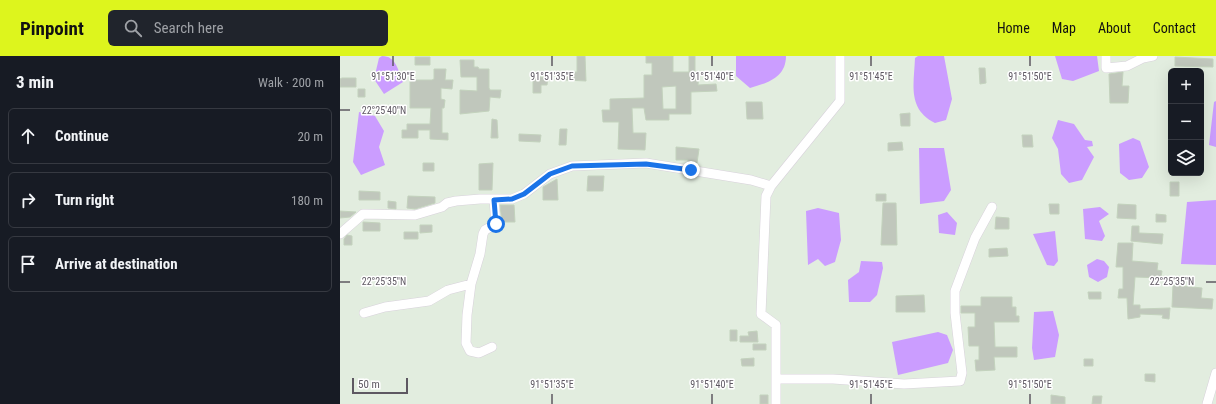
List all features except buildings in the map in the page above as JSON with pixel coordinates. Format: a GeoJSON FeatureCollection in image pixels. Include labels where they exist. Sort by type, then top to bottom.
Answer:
{"type":"FeatureCollection","features":[{"type":"Feature","properties":{"kind":"street"},"geometry":{"type":"LineString","coordinates":[[776,404],[776,326],[761,314],[766,196],[771,186],[840,101],[840,56]]}},
{"type":"Feature","properties":{"kind":"street"},"geometry":{"type":"LineString","coordinates":[[1106,56],[1106,68],[1128,66],[1143,58],[1153,56]]}},
{"type":"Feature","properties":{"kind":"street"},"geometry":{"type":"LineString","coordinates":[[340,234],[363,214],[415,215],[456,201],[512,199],[524,194],[550,174],[572,166],[627,163],[646,164],[706,172],[751,180],[771,186]]}},
{"type":"Feature","properties":{"kind":"street"},"geometry":{"type":"LineString","coordinates":[[492,347],[479,353],[470,351],[466,343],[467,315],[471,284],[480,254],[483,234],[485,230],[496,224],[494,200]]}},
{"type":"Feature","properties":{"kind":"street"},"geometry":{"type":"LineString","coordinates":[[776,379],[833,379],[904,384],[960,380],[962,372],[955,312],[955,290],[975,238],[992,207]]}},
{"type":"Feature","properties":{"kind":"street"},"geometry":{"type":"LineString","coordinates":[[364,314],[385,307],[429,300],[448,290],[471,284]]}},
{"type":"Feature","properties":{"kind":"street"},"geometry":{"type":"LineString","coordinates":[[1207,404],[1216,373]]}},
{"type":"Feature","properties":{"kind":"shaded area"},"geometry":{"type":"Polygon","coordinates":[[[382,56],[390,58],[396,64],[403,82],[384,94],[374,79],[379,58],[382,56]]]}},
{"type":"Feature","properties":{"kind":"shaded area"},"geometry":{"type":"Polygon","coordinates":[[[736,56],[786,56],[783,70],[779,74],[763,84],[750,88],[736,76],[736,56]]]}},
{"type":"Feature","properties":{"kind":"shaded area"},"geometry":{"type":"Polygon","coordinates":[[[918,56],[944,56],[952,99],[946,120],[935,123],[920,111],[916,103],[914,95],[914,77],[915,58],[918,56]]]}},
{"type":"Feature","properties":{"kind":"shaded area"},"geometry":{"type":"Polygon","coordinates":[[[1055,56],[1097,56],[1099,71],[1073,81],[1062,79],[1055,56]]]}},
{"type":"Feature","properties":{"kind":"shaded area"},"geometry":{"type":"Polygon","coordinates":[[[1216,101],[1216,147],[1209,145],[1214,102],[1216,101]]]}},
{"type":"Feature","properties":{"kind":"shaded area"},"geometry":{"type":"Polygon","coordinates":[[[359,112],[375,116],[384,131],[379,147],[385,165],[361,175],[353,162],[359,112]]]}},
{"type":"Feature","properties":{"kind":"shaded area"},"geometry":{"type":"Polygon","coordinates":[[[1058,120],[1074,124],[1085,140],[1092,141],[1093,146],[1087,147],[1094,157],[1082,180],[1069,183],[1061,174],[1058,149],[1052,138],[1058,120]]]}},
{"type":"Feature","properties":{"kind":"shaded area"},"geometry":{"type":"Polygon","coordinates":[[[1133,138],[1140,141],[1149,167],[1142,178],[1129,180],[1120,173],[1119,144],[1133,138]]]}},
{"type":"Feature","properties":{"kind":"shaded area"},"geometry":{"type":"Polygon","coordinates":[[[919,148],[944,148],[951,190],[944,201],[920,204],[919,148]]]}},
{"type":"Feature","properties":{"kind":"shaded area"},"geometry":{"type":"Polygon","coordinates":[[[1216,200],[1216,265],[1181,264],[1187,202],[1216,200]]]}},
{"type":"Feature","properties":{"kind":"shaded area"},"geometry":{"type":"Polygon","coordinates":[[[1100,207],[1109,214],[1099,221],[1105,236],[1102,241],[1085,239],[1083,209],[1100,207]]]}},
{"type":"Feature","properties":{"kind":"shaded area"},"geometry":{"type":"Polygon","coordinates":[[[818,208],[839,213],[841,240],[835,262],[825,266],[818,259],[808,265],[806,211],[818,208]]]}},
{"type":"Feature","properties":{"kind":"shaded area"},"geometry":{"type":"Polygon","coordinates":[[[947,212],[957,223],[955,235],[939,233],[938,215],[947,212]]]}},
{"type":"Feature","properties":{"kind":"shaded area"},"geometry":{"type":"Polygon","coordinates":[[[1055,231],[1058,261],[1054,266],[1047,265],[1033,234],[1055,231]]]}},
{"type":"Feature","properties":{"kind":"shaded area"},"geometry":{"type":"Polygon","coordinates":[[[1097,259],[1104,261],[1109,267],[1107,277],[1098,282],[1089,277],[1087,265],[1097,259]]]}},
{"type":"Feature","properties":{"kind":"shaded area"},"geometry":{"type":"Polygon","coordinates":[[[861,261],[882,262],[883,268],[877,295],[870,302],[849,302],[848,280],[859,272],[861,261]]]}},
{"type":"Feature","properties":{"kind":"shaded area"},"geometry":{"type":"Polygon","coordinates":[[[1053,311],[1059,335],[1055,357],[1034,360],[1032,348],[1034,312],[1053,311]]]}},
{"type":"Feature","properties":{"kind":"shaded area"},"geometry":{"type":"Polygon","coordinates":[[[938,332],[947,335],[953,350],[948,363],[898,375],[892,342],[938,332]]]}},
{"type":"Feature","properties":{"kind":"route"},"geometry":{"type":"LineString","coordinates":[[496,224],[494,200],[512,199],[524,194],[550,174],[572,166],[602,166],[627,163],[691,170]]}}]}
